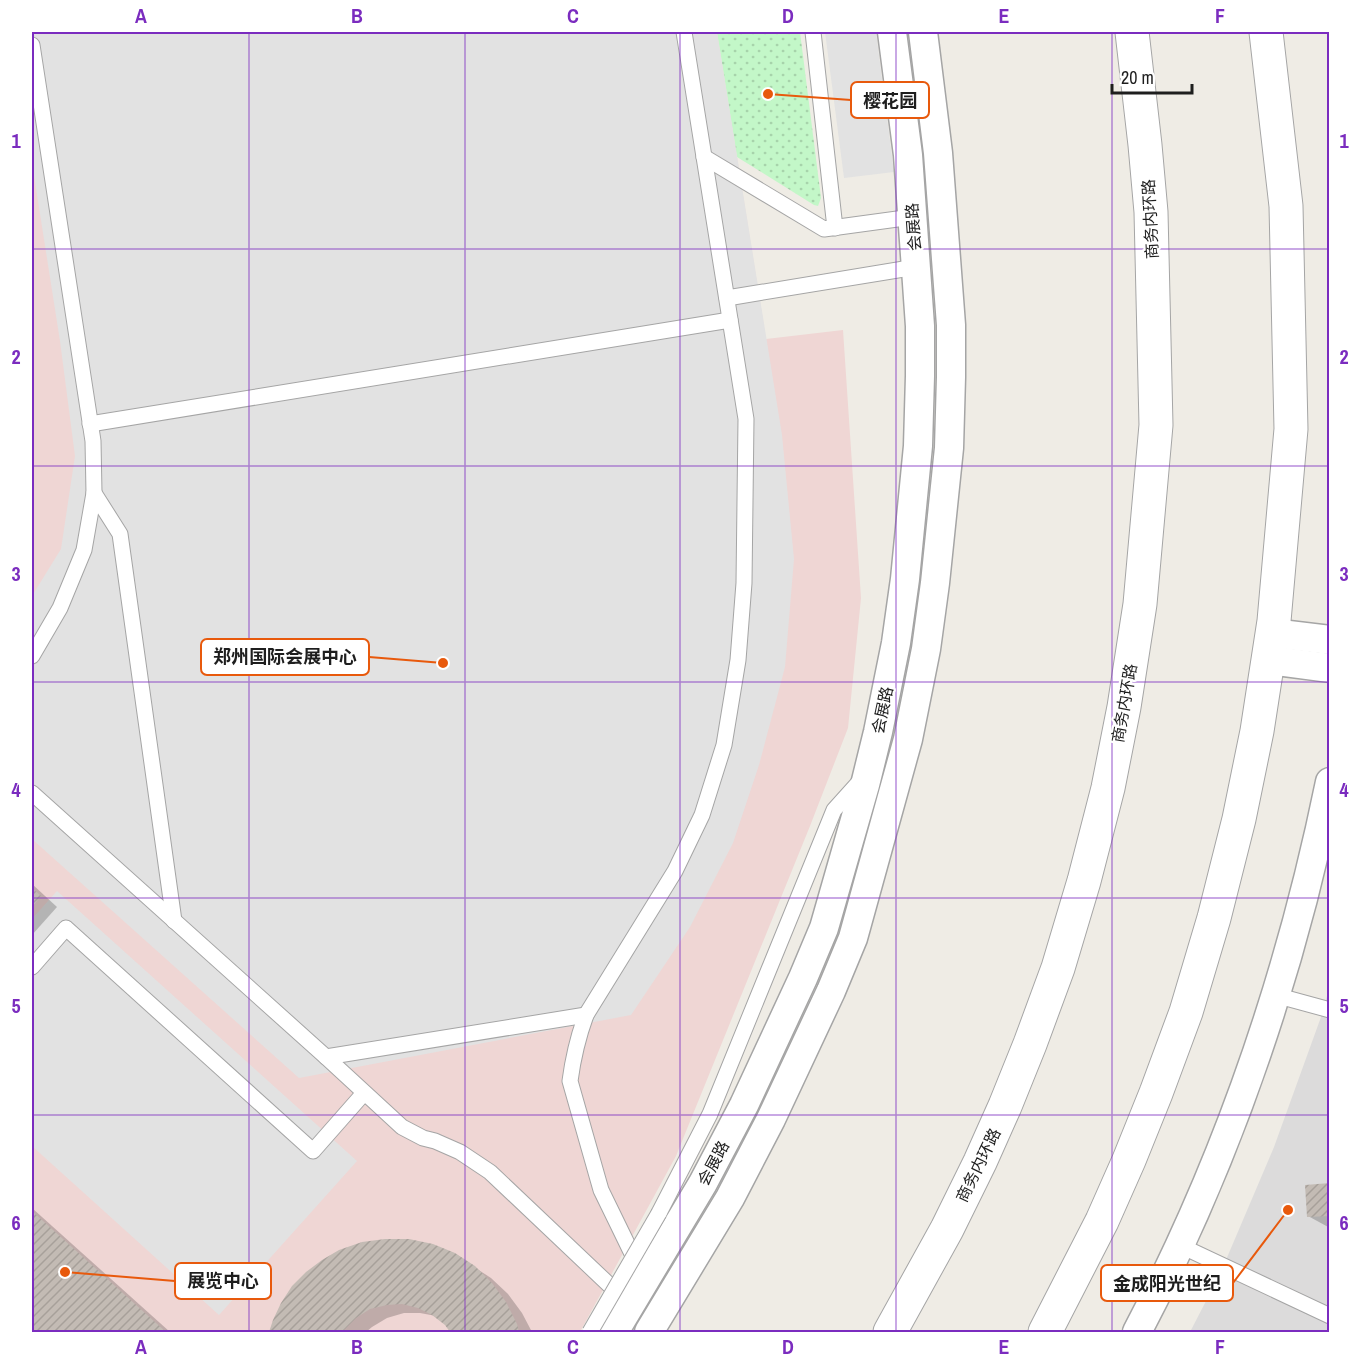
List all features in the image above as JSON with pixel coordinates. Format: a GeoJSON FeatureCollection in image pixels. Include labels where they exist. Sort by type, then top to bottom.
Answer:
{"type":"FeatureCollection","features":[{"type":"Feature","properties":{"kind":"street","name":"会展路"},"geometry":{"type":"LineString","coordinates":[[614,1332],[703,1183],[744,1105],[803,978],[824,928],[879,732],[896,643],[905,579],[917,457],[920,376],[920,326],[908,155],[892,32]]}},
{"type":"Feature","properties":{"kind":"street","name":"会展路"},"geometry":{"type":"LineString","coordinates":[[649,1332],[730,1198],[771,1119],[831,991],[853,938],[908,739],[926,649],[936,583],[949,448],[951,377],[951,325],[938,153],[923,32]]}},
{"type":"Feature","properties":{"kind":"street","name":"商务内环路"},"geometry":{"type":"LineString","coordinates":[[891,1332],[947,1229],[980,1162],[1005,1106],[1058,969],[1108,789],[1124,707],[1140,604],[1156,424],[1151,212],[1132,32]]}},
{"type":"Feature","properties":{"kind":"street"},"geometry":{"type":"LineString","coordinates":[[1045,1332],[1102,1221],[1129,1160],[1185,1012],[1214,918],[1239,819],[1257,731],[1270,646],[1291,429],[1286,206],[1267,32]]}},
{"type":"Feature","properties":{"kind":"street"},"geometry":{"type":"LineString","coordinates":[[1270,646],[1329,640]]}},
{"type":"Feature","properties":{"kind":"street"},"geometry":{"type":"LineString","coordinates":[[1270,646],[1329,668]]}},
{"type":"Feature","properties":{"kind":"street"},"geometry":{"type":"LineString","coordinates":[[1137,1332],[1204,1192],[1263,1038],[1292,940],[1318,837],[1329,782]]}},
{"type":"Feature","properties":{"kind":"lane"},"geometry":{"type":"LineString","coordinates":[[645,1280],[601,1190],[570,1081],[577,1041],[585,1015],[675,871],[702,815],[724,745],[738,660],[744,583],[746,419],[684,32]]}},
{"type":"Feature","properties":{"kind":"lane"},"geometry":{"type":"LineString","coordinates":[[813,32],[835,228]]}},
{"type":"Feature","properties":{"kind":"lane"},"geometry":{"type":"LineString","coordinates":[[32,45],[93,441],[94,492],[84,550],[60,608],[32,656]]}},
{"type":"Feature","properties":{"kind":"lane"},"geometry":{"type":"LineString","coordinates":[[704,157],[824,229],[912,217]]}},
{"type":"Feature","properties":{"kind":"lane"},"geometry":{"type":"LineString","coordinates":[[727,298],[916,267]]}},
{"type":"Feature","properties":{"kind":"lane"},"geometry":{"type":"LineString","coordinates":[[90,424],[730,320]]}},
{"type":"Feature","properties":{"kind":"lane"},"geometry":{"type":"LineString","coordinates":[[94,492],[120,534],[174,921]]}},
{"type":"Feature","properties":{"kind":"lane"},"geometry":{"type":"LineString","coordinates":[[590,1332],[659,1213],[710,1114],[834,810],[868,774]]}},
{"type":"Feature","properties":{"kind":"lane"},"geometry":{"type":"LineString","coordinates":[[32,793],[402,1127],[460,1152],[490,1172],[630,1305]]}},
{"type":"Feature","properties":{"kind":"lane"},"geometry":{"type":"LineString","coordinates":[[32,967],[66,928],[313,1151],[364,1093]]}},
{"type":"Feature","properties":{"kind":"lane"},"geometry":{"type":"LineString","coordinates":[[1275,995],[1329,1010]]}},
{"type":"Feature","properties":{"kind":"lane"},"geometry":{"type":"LineString","coordinates":[[326,1057],[585,1015]]}},
{"type":"Feature","properties":{"kind":"lane"},"geometry":{"type":"LineString","coordinates":[[1179,1245],[1329,1316]]}},
{"type":"Feature","properties":{"kind":"shaded area"},"geometry":{"type":"Polygon","coordinates":[[[32,32],[717,32],[766,339],[843,330],[861,598],[848,728],[676,1156],[580,1332],[32,1332],[32,32]]]}},
{"type":"Feature","properties":{"kind":"shaded area"},"geometry":{"type":"Polygon","coordinates":[[[32,32],[717,32],[782,435],[794,559],[785,667],[759,765],[733,843],[690,927],[631,1015],[299,1078],[32,839],[32,596],[61,549],[75,456],[60,341],[32,163],[32,32]]]}},
{"type":"Feature","properties":{"kind":"shaded area"},"geometry":{"type":"Polygon","coordinates":[[[825,32],[876,32],[894,172],[844,178],[825,32]]]}},
{"type":"Feature","properties":{"kind":"shaded area"},"geometry":{"type":"Polygon","coordinates":[[[57,891],[357,1161],[219,1315],[32,1146],[32,919],[57,891]]]}},
{"type":"Feature","properties":{"kind":"shaded area"},"geometry":{"type":"Polygon","coordinates":[[[1329,989],[1329,1332],[1190,1332],[1220,1274],[1274,1147],[1329,989]]]}},
{"type":"Feature","properties":{"kind":"green space"},"geometry":{"type":"Polygon","coordinates":[[[717,32],[800,32],[821,198],[818,206],[737,157],[717,32]]]}},
{"type":"Feature","properties":{"kind":"building"},"geometry":{"type":"Polygon","coordinates":[[[32,888],[41,896],[32,907],[32,888]]]}},
{"type":"Feature","properties":{"kind":"building"},"geometry":{"type":"Polygon","coordinates":[[[1330,1183],[1330,1216],[1307,1217],[1305,1185],[1330,1183]]]}},
{"type":"Feature","properties":{"kind":"building"},"geometry":{"type":"Polygon","coordinates":[[[32,1211],[166,1332],[32,1332],[32,1211]]]}},
{"type":"Feature","properties":{"kind":"building"},"geometry":{"type":"Polygon","coordinates":[[[409,1239],[433,1244],[455,1253],[475,1266],[506,1302],[519,1332],[450,1332],[432,1315],[402,1304],[370,1309],[356,1318],[342,1332],[269,1332],[281,1303],[292,1286],[306,1272],[339,1250],[362,1242],[409,1239]]]}},
{"type":"Feature","properties":{"kind":"place","name":"樱花园"},"geometry":{"type":"Point","coordinates":[768,94]}},
{"type":"Feature","properties":{"kind":"place","name":"郑州国际会展中心"},"geometry":{"type":"Point","coordinates":[443,663]}},
{"type":"Feature","properties":{"kind":"place","name":"金成阳光世纪"},"geometry":{"type":"Point","coordinates":[1288,1210]}},
{"type":"Feature","properties":{"kind":"place","name":"展览中心"},"geometry":{"type":"Point","coordinates":[65,1272]}}]}
